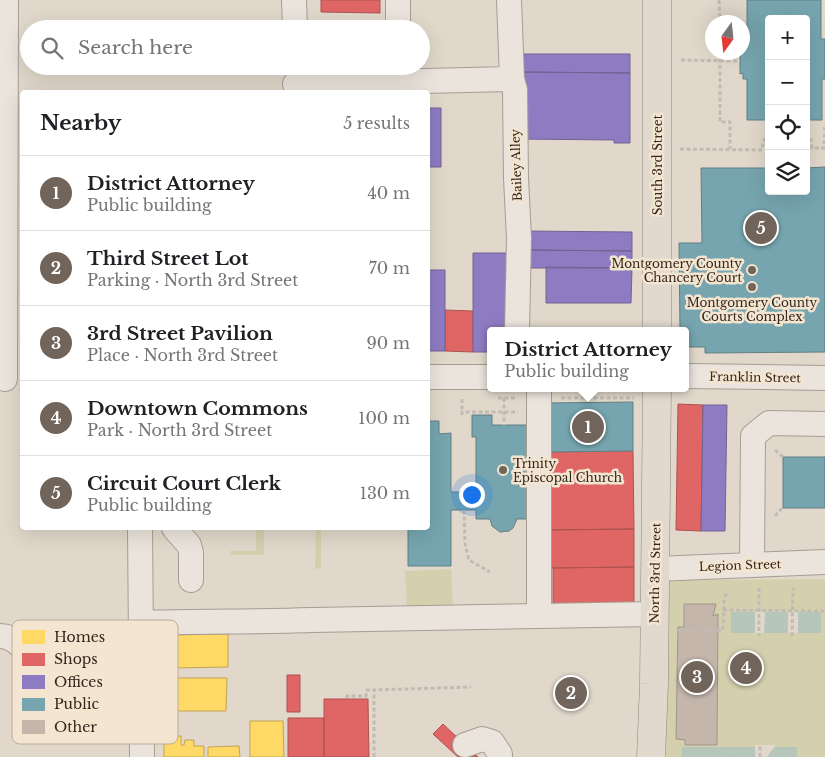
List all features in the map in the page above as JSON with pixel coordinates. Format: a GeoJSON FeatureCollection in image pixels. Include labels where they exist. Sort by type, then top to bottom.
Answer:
{"type":"FeatureCollection","features":[{"type":"Feature","properties":{"kind":"main road","name":"South 3rd Street"},"geometry":{"type":"LineString","coordinates":[[656,0],[657,327]]}},
{"type":"Feature","properties":{"kind":"main road","name":"North 3rd Street"},"geometry":{"type":"LineString","coordinates":[[648,394],[656,569],[651,757]]}},
{"type":"Feature","properties":{"kind":"street"},"geometry":{"type":"LineString","coordinates":[[6,0],[3,46],[15,161],[3,206],[9,379]]}},
{"type":"Feature","properties":{"kind":"street"},"geometry":{"type":"LineString","coordinates":[[294,0],[295,20]]}},
{"type":"Feature","properties":{"kind":"street"},"geometry":{"type":"LineString","coordinates":[[398,0],[398,20]]}},
{"type":"Feature","properties":{"kind":"street","name":"Bailey Alley"},"geometry":{"type":"LineString","coordinates":[[510,0],[512,79],[515,90],[519,238],[517,327]]}},
{"type":"Feature","properties":{"kind":"street"},"geometry":{"type":"LineString","coordinates":[[295,81],[394,75],[512,79]]}},
{"type":"Feature","properties":{"kind":"street","name":"Franklin Street"},"geometry":{"type":"LineString","coordinates":[[689,376],[825,378]]}},
{"type":"Feature","properties":{"kind":"street"},"geometry":{"type":"LineString","coordinates":[[430,377],[487,386]]}},
{"type":"Feature","properties":{"kind":"street"},"geometry":{"type":"LineString","coordinates":[[539,399],[539,616]]}},
{"type":"Feature","properties":{"kind":"street"},"geometry":{"type":"LineString","coordinates":[[752,565],[753,436],[769,423],[825,424]]}},
{"type":"Feature","properties":{"kind":"street"},"geometry":{"type":"LineString","coordinates":[[140,530],[146,580],[141,620]]}},
{"type":"Feature","properties":{"kind":"street"},"geometry":{"type":"LineString","coordinates":[[176,530],[189,545],[191,552],[191,580]]}},
{"type":"Feature","properties":{"kind":"street","name":"Legion Street"},"geometry":{"type":"LineString","coordinates":[[656,569],[825,562]]}},
{"type":"Feature","properties":{"kind":"street"},"geometry":{"type":"LineString","coordinates":[[178,622],[655,614]]}},
{"type":"Feature","properties":{"kind":"street"},"geometry":{"type":"LineString","coordinates":[[0,636],[12,640]]}},
{"type":"Feature","properties":{"kind":"street"},"geometry":{"type":"LineString","coordinates":[[458,752],[482,739],[492,742],[500,757]]}},
{"type":"Feature","properties":{"kind":"street"},"geometry":{"type":"LineString","coordinates":[[142,744],[142,757]]}},
{"type":"Feature","properties":{"kind":"path"},"geometry":{"type":"LineString","coordinates":[[719,0],[720,15]]}},
{"type":"Feature","properties":{"kind":"path"},"geometry":{"type":"LineString","coordinates":[[680,60],[740,61]]}},
{"type":"Feature","properties":{"kind":"path"},"geometry":{"type":"LineString","coordinates":[[720,61],[720,122],[730,122],[730,150]]}},
{"type":"Feature","properties":{"kind":"path"},"geometry":{"type":"LineString","coordinates":[[809,150],[812,148],[825,148],[825,125]]}},
{"type":"Feature","properties":{"kind":"path"},"geometry":{"type":"LineString","coordinates":[[810,138],[812,148]]}},
{"type":"Feature","properties":{"kind":"path"},"geometry":{"type":"LineString","coordinates":[[762,150],[765,139]]}},
{"type":"Feature","properties":{"kind":"path"},"geometry":{"type":"LineString","coordinates":[[679,149],[765,150]]}},
{"type":"Feature","properties":{"kind":"path"},"geometry":{"type":"LineString","coordinates":[[498,392],[504,398],[539,399],[634,398],[648,394]]}},
{"type":"Feature","properties":{"kind":"path"},"geometry":{"type":"LineString","coordinates":[[454,398],[471,398]]}},
{"type":"Feature","properties":{"kind":"path"},"geometry":{"type":"LineString","coordinates":[[462,398],[462,414],[504,412],[539,399]]}},
{"type":"Feature","properties":{"kind":"path"},"geometry":{"type":"LineString","coordinates":[[504,398],[504,425]]}},
{"type":"Feature","properties":{"kind":"path"},"geometry":{"type":"LineString","coordinates":[[773,518],[783,507]]}},
{"type":"Feature","properties":{"kind":"path"},"geometry":{"type":"LineString","coordinates":[[464,510],[465,544],[469,560],[490,572]]}},
{"type":"Feature","properties":{"kind":"path"},"geometry":{"type":"LineString","coordinates":[[759,588],[759,634]]}},
{"type":"Feature","properties":{"kind":"path"},"geometry":{"type":"LineString","coordinates":[[792,634],[793,588]]}},
{"type":"Feature","properties":{"kind":"path"},"geometry":{"type":"LineString","coordinates":[[675,631],[723,630],[723,610],[727,591]]}},
{"type":"Feature","properties":{"kind":"path"},"geometry":{"type":"LineString","coordinates":[[723,610],[825,611]]}},
{"type":"Feature","properties":{"kind":"path"},"geometry":{"type":"LineString","coordinates":[[347,698],[347,696],[366,696],[367,690],[471,687]]}},
{"type":"Feature","properties":{"kind":"path"},"geometry":{"type":"LineString","coordinates":[[374,690],[374,757]]}},
{"type":"Feature","properties":{"kind":"path"},"geometry":{"type":"LineString","coordinates":[[760,745],[760,757]]}},
{"type":"Feature","properties":{"kind":"shaded area"},"geometry":{"type":"Polygon","coordinates":[[[256,530],[264,530],[264,555],[230,555],[230,551],[256,551],[256,530]]]}},
{"type":"Feature","properties":{"kind":"shaded area"},"geometry":{"type":"Polygon","coordinates":[[[316,530],[321,530],[321,568],[315,569],[316,530]]]}},
{"type":"Feature","properties":{"kind":"shaded area"},"geometry":{"type":"Polygon","coordinates":[[[451,569],[453,606],[407,608],[405,571],[451,569]]]}},
{"type":"Feature","properties":{"kind":"shaded area"},"geometry":{"type":"Polygon","coordinates":[[[825,579],[825,757],[666,757],[668,580],[825,579]]]}},
{"type":"Feature","properties":{"kind":"shaded area"},"geometry":{"type":"Polygon","coordinates":[[[731,612],[821,612],[821,633],[731,633],[731,612]]]}},
{"type":"Feature","properties":{"kind":"shaded area"},"geometry":{"type":"Polygon","coordinates":[[[682,747],[797,747],[797,757],[754,757],[742,755],[735,757],[682,757],[682,747]]]}},
{"type":"Feature","properties":{"kind":"pier"},"geometry":{"type":"Polygon","coordinates":[[[755,612],[765,612],[764,633],[755,633],[755,612]]]}},
{"type":"Feature","properties":{"kind":"pier"},"geometry":{"type":"Polygon","coordinates":[[[788,612],[798,612],[798,633],[788,633],[788,612]]]}},
{"type":"Feature","properties":{"kind":"pier"},"geometry":{"type":"Polygon","coordinates":[[[755,745],[776,745],[767,757],[755,757],[755,745]]]}},
{"type":"Feature","properties":{"kind":"building: Homes"},"geometry":{"type":"Polygon","coordinates":[[[228,634],[228,667],[178,668],[178,635],[228,634]]]}},
{"type":"Feature","properties":{"kind":"building: Homes"},"geometry":{"type":"Polygon","coordinates":[[[178,678],[227,678],[226,711],[178,711],[178,678]]]}},
{"type":"Feature","properties":{"kind":"building: Homes"},"geometry":{"type":"Polygon","coordinates":[[[250,721],[283,721],[284,757],[250,757],[250,721]]]}},
{"type":"Feature","properties":{"kind":"building: Homes"},"geometry":{"type":"Polygon","coordinates":[[[178,736],[181,736],[181,745],[184,745],[185,740],[194,740],[194,746],[204,746],[204,757],[164,757],[164,744],[178,744],[178,736]]]}},
{"type":"Feature","properties":{"kind":"building: Homes"},"geometry":{"type":"Polygon","coordinates":[[[239,746],[240,757],[208,757],[208,747],[239,746]]]}},
{"type":"Feature","properties":{"kind":"building: Shops"},"geometry":{"type":"Polygon","coordinates":[[[321,0],[380,0],[380,13],[321,12],[321,0]]]}},
{"type":"Feature","properties":{"kind":"building: Shops"},"geometry":{"type":"Polygon","coordinates":[[[445,310],[473,311],[473,352],[445,351],[445,310]]]}},
{"type":"Feature","properties":{"kind":"building: Shops"},"geometry":{"type":"Polygon","coordinates":[[[678,404],[703,405],[701,531],[676,530],[678,404]]]}},
{"type":"Feature","properties":{"kind":"building: Shops"},"geometry":{"type":"Polygon","coordinates":[[[633,451],[634,529],[543,530],[542,452],[633,451]]]}},
{"type":"Feature","properties":{"kind":"building: Shops"},"geometry":{"type":"Polygon","coordinates":[[[634,529],[634,567],[543,568],[543,530],[634,529]]]}},
{"type":"Feature","properties":{"kind":"building: Shops"},"geometry":{"type":"Polygon","coordinates":[[[634,567],[634,606],[553,607],[553,568],[634,567]]]}},
{"type":"Feature","properties":{"kind":"building: Shops"},"geometry":{"type":"Polygon","coordinates":[[[287,675],[300,675],[300,712],[287,712],[287,675]]]}},
{"type":"Feature","properties":{"kind":"building: Shops"},"geometry":{"type":"Polygon","coordinates":[[[324,699],[368,699],[369,757],[324,757],[324,699]]]}},
{"type":"Feature","properties":{"kind":"building: Shops"},"geometry":{"type":"Polygon","coordinates":[[[288,718],[324,718],[324,757],[288,757],[288,718]]]}},
{"type":"Feature","properties":{"kind":"building: Shops"},"geometry":{"type":"Polygon","coordinates":[[[443,724],[478,757],[458,757],[433,734],[443,724]]]}},
{"type":"Feature","properties":{"kind":"building: Offices"},"geometry":{"type":"Polygon","coordinates":[[[522,54],[630,54],[630,73],[522,72],[522,54]]]}},
{"type":"Feature","properties":{"kind":"building: Offices"},"geometry":{"type":"Polygon","coordinates":[[[522,72],[630,73],[630,143],[614,143],[614,140],[521,139],[522,72]]]}},
{"type":"Feature","properties":{"kind":"building: Offices"},"geometry":{"type":"Polygon","coordinates":[[[430,108],[441,108],[441,167],[430,167],[430,108]]]}},
{"type":"Feature","properties":{"kind":"building: Offices"},"geometry":{"type":"Polygon","coordinates":[[[526,231],[632,232],[632,251],[526,250],[526,231]]]}},
{"type":"Feature","properties":{"kind":"building: Offices"},"geometry":{"type":"Polygon","coordinates":[[[526,250],[632,251],[632,268],[526,268],[526,250]]]}},
{"type":"Feature","properties":{"kind":"building: Offices"},"geometry":{"type":"Polygon","coordinates":[[[473,253],[510,253],[510,327],[487,327],[487,352],[473,352],[473,253]]]}},
{"type":"Feature","properties":{"kind":"building: Offices"},"geometry":{"type":"Polygon","coordinates":[[[546,267],[632,268],[631,303],[546,303],[546,267]]]}},
{"type":"Feature","properties":{"kind":"building: Offices"},"geometry":{"type":"Polygon","coordinates":[[[430,270],[445,270],[445,351],[430,351],[430,270]]]}},
{"type":"Feature","properties":{"kind":"building: Offices"},"geometry":{"type":"Polygon","coordinates":[[[703,405],[727,405],[725,531],[701,531],[703,405]]]}},
{"type":"Feature","properties":{"kind":"building: Public"},"geometry":{"type":"Polygon","coordinates":[[[747,0],[821,0],[821,39],[825,39],[825,79],[822,79],[822,120],[810,120],[810,15],[765,15],[765,120],[747,120],[747,79],[743,79],[743,73],[740,74],[740,60],[750,60],[750,15],[747,15],[747,0]]]}},
{"type":"Feature","properties":{"kind":"building: Public","name":"Montgomery County Courts Complex"},"geometry":{"type":"Polygon","coordinates":[[[825,167],[825,352],[705,353],[705,347],[689,347],[689,327],[680,327],[679,243],[702,243],[701,168],[765,168],[765,195],[810,195],[810,168],[825,167]]]}},
{"type":"Feature","properties":{"kind":"building: Public"},"geometry":{"type":"Polygon","coordinates":[[[633,402],[633,451],[542,452],[542,403],[633,402]]]}},
{"type":"Feature","properties":{"kind":"building: Public","name":"Trinity Episcopal Church"},"geometry":{"type":"Polygon","coordinates":[[[472,415],[492,415],[492,425],[529,425],[530,519],[517,519],[513,528],[509,531],[500,532],[492,526],[490,519],[476,519],[476,510],[451,510],[451,566],[408,566],[408,530],[430,530],[430,421],[439,421],[439,434],[451,433],[451,492],[476,492],[476,437],[472,437],[472,415]]]}},
{"type":"Feature","properties":{"kind":"building: Public"},"geometry":{"type":"Polygon","coordinates":[[[783,457],[825,457],[825,508],[783,508],[783,457]]]}},
{"type":"Feature","properties":{"kind":"building: Other"},"geometry":{"type":"Polygon","coordinates":[[[684,604],[716,604],[713,616],[718,614],[717,745],[685,745],[685,740],[676,739],[678,627],[684,627],[684,604]]]}},
{"type":"Feature","properties":{"kind":"waterway"},"geometry":{"type":"LineString","coordinates":[[737,757],[750,757]]}},
{"type":"Feature","properties":{"kind":"place","name":"Circuit Court Clerk"},"geometry":{"type":"Point","coordinates":[761,228]}},
{"type":"Feature","properties":{"kind":"place","name":"Montgomery County Chancery Court"},"geometry":{"type":"Point","coordinates":[752,270]}},
{"type":"Feature","properties":{"kind":"place","name":"Montgomery County Courts Complex"},"geometry":{"type":"Point","coordinates":[752,287]}},
{"type":"Feature","properties":{"kind":"place","name":"District Attorney"},"geometry":{"type":"Point","coordinates":[588,427]}},
{"type":"Feature","properties":{"kind":"place","name":"Trinity Episcopal Church"},"geometry":{"type":"Point","coordinates":[503,470]}},
{"type":"Feature","properties":{"kind":"place","name":"Downtown Commons"},"geometry":{"type":"Point","coordinates":[746,668]}},
{"type":"Feature","properties":{"kind":"place","name":"3rd Street Pavilion"},"geometry":{"type":"Point","coordinates":[697,677]}},
{"type":"Feature","properties":{"kind":"place","name":"Third Street Lot"},"geometry":{"type":"Point","coordinates":[571,693]}}]}
